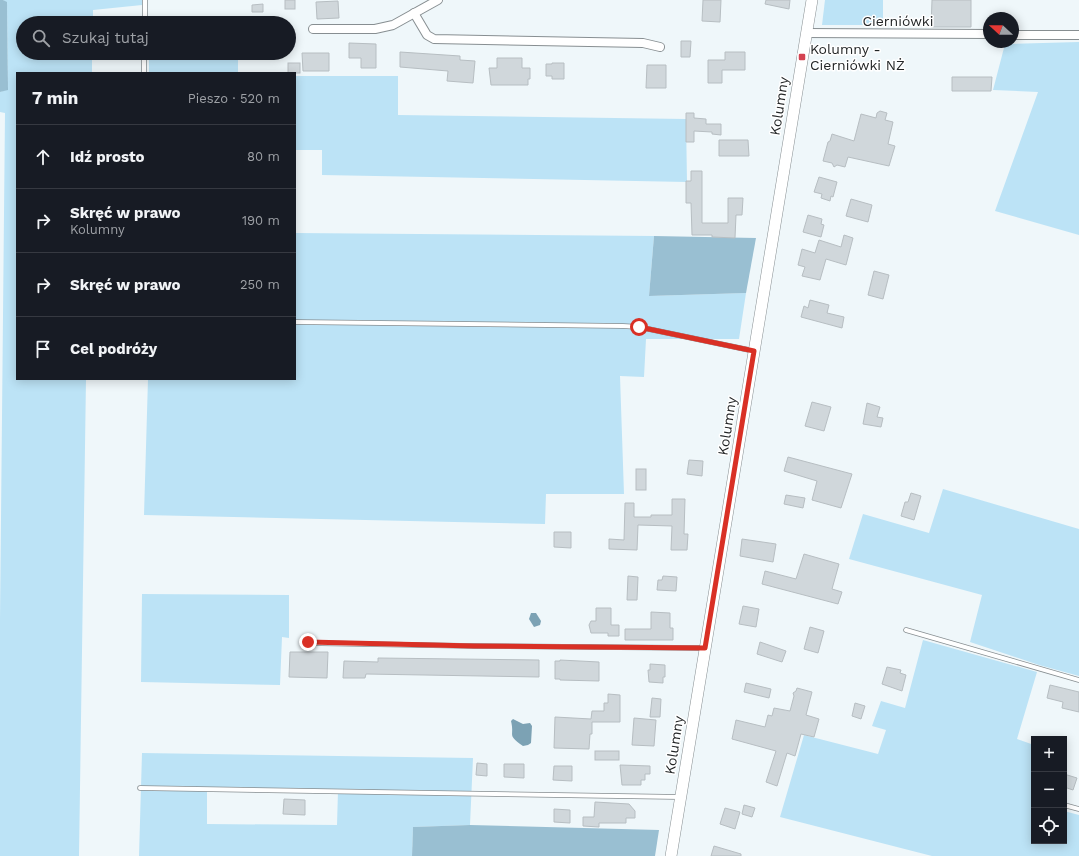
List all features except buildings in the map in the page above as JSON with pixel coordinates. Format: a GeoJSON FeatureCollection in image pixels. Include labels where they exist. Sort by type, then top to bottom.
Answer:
{"type":"FeatureCollection","features":[{"type":"Feature","properties":{"kind":"street"},"geometry":{"type":"LineString","coordinates":[[313,29],[376,29],[393,25],[438,0]]}},
{"type":"Feature","properties":{"kind":"street","name":"Kolumny"},"geometry":{"type":"LineString","coordinates":[[671,856],[812,0]]}},
{"type":"Feature","properties":{"kind":"street"},"geometry":{"type":"LineString","coordinates":[[414,13],[427,35],[434,39],[643,43],[660,48]]}},
{"type":"Feature","properties":{"kind":"street","name":"Cierniówki"},"geometry":{"type":"LineString","coordinates":[[806,33],[983,34]]}},
{"type":"Feature","properties":{"kind":"street"},"geometry":{"type":"LineString","coordinates":[[1019,34],[1079,35]]}},
{"type":"Feature","properties":{"kind":"lane"},"geometry":{"type":"LineString","coordinates":[[145,0],[145,16]]}},
{"type":"Feature","properties":{"kind":"lane"},"geometry":{"type":"LineString","coordinates":[[144,60],[144,72]]}},
{"type":"Feature","properties":{"kind":"lane"},"geometry":{"type":"LineString","coordinates":[[296,322],[628,326],[754,351]]}},
{"type":"Feature","properties":{"kind":"lane"},"geometry":{"type":"LineString","coordinates":[[906,630],[1079,680]]}},
{"type":"Feature","properties":{"kind":"lane"},"geometry":{"type":"LineString","coordinates":[[308,642],[474,646],[705,648]]}},
{"type":"Feature","properties":{"kind":"lane"},"geometry":{"type":"LineString","coordinates":[[140,788],[680,797]]}},
{"type":"Feature","properties":{"kind":"lane"},"geometry":{"type":"LineString","coordinates":[[1067,806],[1079,809]]}},
{"type":"Feature","properties":{"kind":"shaded area"},"geometry":{"type":"Polygon","coordinates":[[[0,0],[7,2],[8,90],[0,92],[0,0]]]}},
{"type":"Feature","properties":{"kind":"shaded area"},"geometry":{"type":"Polygon","coordinates":[[[3,0],[142,0],[142,5],[93,10],[93,16],[16,16],[16,60],[92,60],[92,72],[16,72],[16,380],[86,380],[79,856],[0,856],[0,620],[5,113],[0,112],[0,92],[8,89],[7,3],[3,0]]]}},
{"type":"Feature","properties":{"kind":"shaded area"},"geometry":{"type":"Polygon","coordinates":[[[825,0],[883,0],[883,25],[822,25],[825,0]]]}},
{"type":"Feature","properties":{"kind":"shaded area"},"geometry":{"type":"Polygon","coordinates":[[[1079,42],[1079,235],[995,211],[1038,92],[993,90],[1004,48],[1019,48],[1019,44],[1079,42]]]}},
{"type":"Feature","properties":{"kind":"shaded area"},"geometry":{"type":"Polygon","coordinates":[[[149,60],[238,60],[238,72],[149,72],[149,60]]]}},
{"type":"Feature","properties":{"kind":"shaded area"},"geometry":{"type":"Polygon","coordinates":[[[296,76],[398,76],[398,115],[686,119],[687,182],[322,175],[322,150],[296,150],[296,76]]]}},
{"type":"Feature","properties":{"kind":"shaded area"},"geometry":{"type":"Polygon","coordinates":[[[296,233],[654,236],[649,296],[746,293],[739,339],[646,339],[644,377],[620,376],[624,494],[546,494],[545,524],[144,515],[148,380],[296,380],[296,233]]]}},
{"type":"Feature","properties":{"kind":"shaded area"},"geometry":{"type":"Polygon","coordinates":[[[654,236],[756,238],[746,293],[649,296],[654,236]]]}},
{"type":"Feature","properties":{"kind":"shaded area"},"geometry":{"type":"Polygon","coordinates":[[[943,489],[1079,529],[1079,676],[1039,665],[970,642],[982,595],[849,559],[863,514],[929,533],[943,489]]]}},
{"type":"Feature","properties":{"kind":"shaded area"},"geometry":{"type":"Polygon","coordinates":[[[142,594],[289,595],[289,638],[282,637],[280,685],[141,682],[142,594]]]}},
{"type":"Feature","properties":{"kind":"shaded area"},"geometry":{"type":"Polygon","coordinates":[[[531,613],[536,613],[541,621],[540,625],[534,627],[529,619],[531,613]]]}},
{"type":"Feature","properties":{"kind":"shaded area"},"geometry":{"type":"Polygon","coordinates":[[[923,640],[1037,672],[1017,739],[1031,744],[1031,844],[1067,844],[1067,812],[1079,815],[1079,856],[932,856],[780,817],[804,735],[878,754],[886,730],[872,726],[881,701],[905,708],[923,640]]]}},
{"type":"Feature","properties":{"kind":"shaded area"},"geometry":{"type":"Polygon","coordinates":[[[513,719],[523,724],[530,723],[532,726],[531,743],[528,745],[523,746],[513,737],[511,721],[513,719]]]}},
{"type":"Feature","properties":{"kind":"shaded area"},"geometry":{"type":"Polygon","coordinates":[[[142,753],[473,758],[470,825],[413,827],[412,856],[139,856],[142,753]],[[207,788],[207,824],[337,825],[338,791],[207,788]]]}},
{"type":"Feature","properties":{"kind":"shaded area"},"geometry":{"type":"Polygon","coordinates":[[[470,825],[659,830],[655,856],[412,856],[413,827],[470,825]]]}},
{"type":"Feature","properties":{"kind":"place","name":"Kolumny - Cierniówki NŻ"},"geometry":{"type":"Point","coordinates":[802,57]}},
{"type":"Feature","properties":{"kind":"route"},"geometry":{"type":"LineString","coordinates":[[308,642],[474,646],[705,648],[754,351],[639,327]]}}]}
